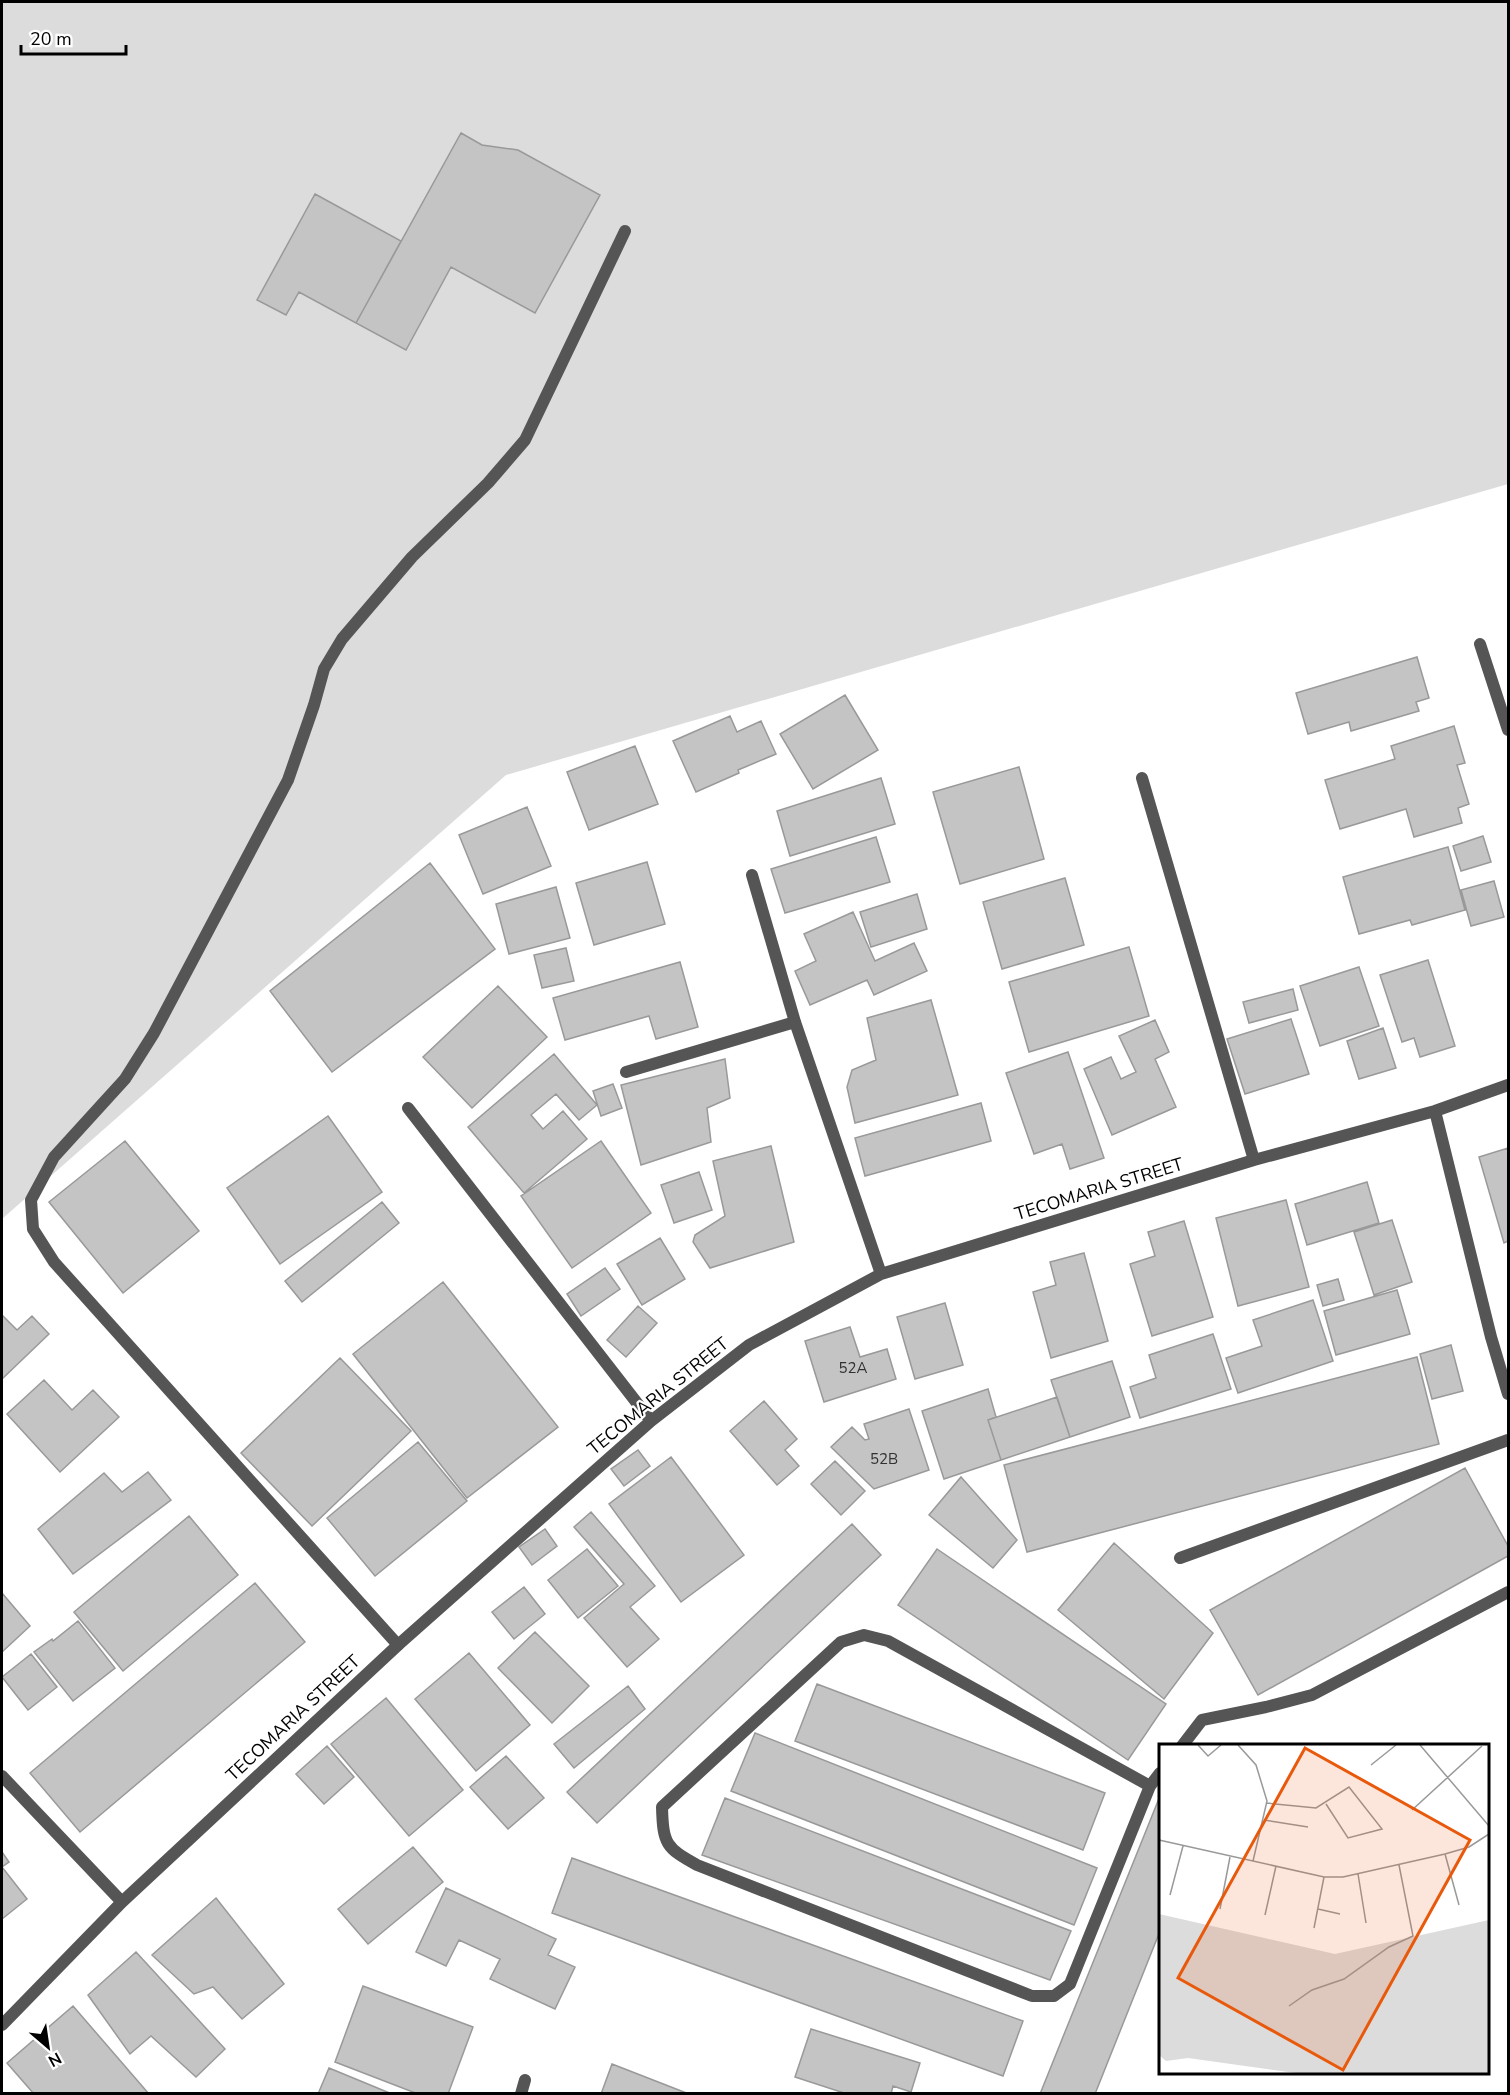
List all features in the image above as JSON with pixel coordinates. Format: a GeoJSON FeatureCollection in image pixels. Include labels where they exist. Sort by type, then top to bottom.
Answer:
{"type":"FeatureCollection","features":[{"type":"Feature","properties":{"kind":"street"},"geometry":{"type":"LineString","coordinates":[[398,1645],[54,1262],[33,1228],[31,1200],[54,1157],[125,1079],[154,1033],[288,780],[324,669],[342,639],[412,557],[488,483],[525,440],[625,231]]}},
{"type":"Feature","properties":{"kind":"street"},"geometry":{"type":"LineString","coordinates":[[1480,644],[1509,730]]}},
{"type":"Feature","properties":{"kind":"street"},"geometry":{"type":"LineString","coordinates":[[1142,778],[1254,1160]]}},
{"type":"Feature","properties":{"kind":"street"},"geometry":{"type":"LineString","coordinates":[[752,875],[795,1022],[881,1274]]}},
{"type":"Feature","properties":{"kind":"street"},"geometry":{"type":"LineString","coordinates":[[626,1072],[795,1022]]}},
{"type":"Feature","properties":{"kind":"street","name":"TECOMARIA STREET"},"geometry":{"type":"LineString","coordinates":[[2,2025],[122,1902],[398,1645],[651,1421],[749,1345],[881,1274],[1254,1160],[1435,1111],[1509,1085]]}},
{"type":"Feature","properties":{"kind":"street"},"geometry":{"type":"LineString","coordinates":[[408,1108],[651,1421]]}},
{"type":"Feature","properties":{"kind":"street"},"geometry":{"type":"LineString","coordinates":[[1435,1111],[1491,1337],[1509,1394]]}},
{"type":"Feature","properties":{"kind":"street"},"geometry":{"type":"LineString","coordinates":[[1180,1558],[1509,1440]]}},
{"type":"Feature","properties":{"kind":"street"},"geometry":{"type":"LineString","coordinates":[[1184,1744],[1202,1720],[1312,1695],[1509,1592]]}},
{"type":"Feature","properties":{"kind":"street"},"geometry":{"type":"LineString","coordinates":[[1150,1786],[888,1641],[864,1635],[841,1641],[662,1807],[663,1830],[673,1852],[697,1866],[1032,1996],[1054,1996],[1070,1984],[1150,1786],[1159,1775]]}},
{"type":"Feature","properties":{"kind":"street"},"geometry":{"type":"LineString","coordinates":[[2,1776],[122,1902]]}},
{"type":"Feature","properties":{"kind":"street"},"geometry":{"type":"LineString","coordinates":[[521,2094],[525,2080]]}},
{"type":"Feature","properties":{"kind":"shaded area"},"geometry":{"type":"Polygon","coordinates":[[[2,2],[1508,2],[1508,484],[506,775],[2,1219],[2,2]]]}},
{"type":"Feature","properties":{"kind":"building"},"geometry":{"type":"Polygon","coordinates":[[[461,133],[482,145],[518,150],[600,195],[535,313],[451,267],[406,350],[356,323],[461,133]]]}},
{"type":"Feature","properties":{"kind":"building"},"geometry":{"type":"Polygon","coordinates":[[[315,194],[401,241],[356,323],[299,292],[286,315],[257,300],[315,194]]]}},
{"type":"Feature","properties":{"kind":"building"},"geometry":{"type":"Polygon","coordinates":[[[1417,657],[1429,698],[1416,702],[1419,711],[1351,731],[1349,722],[1308,734],[1296,693],[1417,657]]]}},
{"type":"Feature","properties":{"kind":"building"},"geometry":{"type":"Polygon","coordinates":[[[845,695],[878,750],[813,789],[780,734],[845,695]]]}},
{"type":"Feature","properties":{"kind":"building"},"geometry":{"type":"Polygon","coordinates":[[[730,716],[737,732],[761,721],[776,754],[738,770],[739,773],[696,792],[673,741],[730,716]]]}},
{"type":"Feature","properties":{"kind":"building"},"geometry":{"type":"Polygon","coordinates":[[[1454,726],[1465,763],[1457,765],[1469,804],[1458,808],[1462,823],[1414,837],[1406,809],[1340,829],[1325,780],[1395,759],[1391,746],[1454,726]]]}},
{"type":"Feature","properties":{"kind":"building"},"geometry":{"type":"Polygon","coordinates":[[[635,746],[658,804],[589,830],[567,772],[635,746]]]}},
{"type":"Feature","properties":{"kind":"building"},"geometry":{"type":"Polygon","coordinates":[[[1019,767],[1044,859],[960,884],[933,792],[1019,767]]]}},
{"type":"Feature","properties":{"kind":"building"},"geometry":{"type":"Polygon","coordinates":[[[881,778],[895,824],[790,856],[777,811],[881,778]]]}},
{"type":"Feature","properties":{"kind":"building"},"geometry":{"type":"Polygon","coordinates":[[[527,807],[551,866],[483,894],[459,835],[527,807]]]}},
{"type":"Feature","properties":{"kind":"building"},"geometry":{"type":"Polygon","coordinates":[[[1483,836],[1491,862],[1461,871],[1453,846],[1483,836]]]}},
{"type":"Feature","properties":{"kind":"building"},"geometry":{"type":"Polygon","coordinates":[[[876,837],[890,882],[785,913],[771,869],[876,837]]]}},
{"type":"Feature","properties":{"kind":"building"},"geometry":{"type":"Polygon","coordinates":[[[1448,847],[1465,910],[1412,925],[1410,920],[1359,934],[1343,877],[1448,847]]]}},
{"type":"Feature","properties":{"kind":"building"},"geometry":{"type":"Polygon","coordinates":[[[647,862],[665,924],[594,945],[576,883],[647,862]]]}},
{"type":"Feature","properties":{"kind":"building"},"geometry":{"type":"Polygon","coordinates":[[[430,863],[495,949],[332,1072],[270,991],[430,863]]]}},
{"type":"Feature","properties":{"kind":"building"},"geometry":{"type":"Polygon","coordinates":[[[1065,878],[1084,945],[1002,969],[983,902],[1065,878]]]}},
{"type":"Feature","properties":{"kind":"building"},"geometry":{"type":"Polygon","coordinates":[[[1494,881],[1504,917],[1471,926],[1461,890],[1494,881]]]}},
{"type":"Feature","properties":{"kind":"building"},"geometry":{"type":"Polygon","coordinates":[[[556,887],[570,938],[509,954],[496,904],[556,887]]]}},
{"type":"Feature","properties":{"kind":"building"},"geometry":{"type":"Polygon","coordinates":[[[917,894],[927,929],[871,947],[860,912],[917,894]]]}},
{"type":"Feature","properties":{"kind":"building"},"geometry":{"type":"Polygon","coordinates":[[[853,912],[875,961],[914,943],[927,971],[874,995],[867,980],[810,1005],[795,971],[816,961],[804,934],[853,912]]]}},
{"type":"Feature","properties":{"kind":"building"},"geometry":{"type":"Polygon","coordinates":[[[1129,947],[1149,1016],[1029,1052],[1009,982],[1129,947]]]}},
{"type":"Feature","properties":{"kind":"building"},"geometry":{"type":"Polygon","coordinates":[[[566,948],[574,981],[542,988],[534,955],[566,948]]]}},
{"type":"Feature","properties":{"kind":"building"},"geometry":{"type":"Polygon","coordinates":[[[1428,960],[1455,1046],[1420,1057],[1414,1038],[1402,1042],[1380,975],[1428,960]]]}},
{"type":"Feature","properties":{"kind":"building"},"geometry":{"type":"Polygon","coordinates":[[[680,962],[698,1027],[656,1039],[649,1016],[565,1040],[553,998],[680,962]]]}},
{"type":"Feature","properties":{"kind":"building"},"geometry":{"type":"Polygon","coordinates":[[[1359,967],[1379,1026],[1320,1046],[1300,986],[1359,967]]]}},
{"type":"Feature","properties":{"kind":"building"},"geometry":{"type":"Polygon","coordinates":[[[498,986],[547,1037],[472,1108],[423,1057],[498,986]]]}},
{"type":"Feature","properties":{"kind":"building"},"geometry":{"type":"Polygon","coordinates":[[[1293,989],[1298,1010],[1249,1023],[1243,1002],[1293,989]]]}},
{"type":"Feature","properties":{"kind":"building"},"geometry":{"type":"Polygon","coordinates":[[[931,1000],[958,1095],[855,1123],[847,1087],[852,1070],[876,1060],[867,1018],[931,1000]]]}},
{"type":"Feature","properties":{"kind":"building"},"geometry":{"type":"Polygon","coordinates":[[[1291,1019],[1309,1074],[1245,1094],[1227,1039],[1291,1019]]]}},
{"type":"Feature","properties":{"kind":"building"},"geometry":{"type":"Polygon","coordinates":[[[1155,1020],[1169,1052],[1155,1059],[1176,1107],[1112,1135],[1084,1069],[1111,1057],[1121,1079],[1136,1072],[1119,1036],[1155,1020]]]}},
{"type":"Feature","properties":{"kind":"building"},"geometry":{"type":"Polygon","coordinates":[[[1383,1028],[1396,1068],[1359,1079],[1347,1041],[1383,1028]]]}},
{"type":"Feature","properties":{"kind":"building"},"geometry":{"type":"Polygon","coordinates":[[[1068,1052],[1104,1158],[1070,1169],[1062,1144],[1034,1154],[1006,1073],[1068,1052]]]}},
{"type":"Feature","properties":{"kind":"building"},"geometry":{"type":"Polygon","coordinates":[[[554,1054],[597,1105],[579,1120],[556,1094],[531,1115],[543,1129],[563,1111],[587,1139],[524,1193],[468,1127],[554,1054]]]}},
{"type":"Feature","properties":{"kind":"building"},"geometry":{"type":"Polygon","coordinates":[[[725,1059],[730,1098],[707,1108],[711,1142],[641,1165],[621,1085],[725,1059]]]}},
{"type":"Feature","properties":{"kind":"building"},"geometry":{"type":"Polygon","coordinates":[[[613,1084],[622,1108],[601,1116],[593,1091],[613,1084]]]}},
{"type":"Feature","properties":{"kind":"building"},"geometry":{"type":"Polygon","coordinates":[[[981,1103],[991,1141],[865,1176],[855,1138],[981,1103]]]}},
{"type":"Feature","properties":{"kind":"building"},"geometry":{"type":"Polygon","coordinates":[[[328,1116],[382,1192],[280,1264],[227,1188],[328,1116]]]}},
{"type":"Feature","properties":{"kind":"building"},"geometry":{"type":"Polygon","coordinates":[[[125,1141],[199,1231],[123,1293],[49,1202],[125,1141]]]}},
{"type":"Feature","properties":{"kind":"building"},"geometry":{"type":"Polygon","coordinates":[[[601,1141],[651,1213],[572,1268],[521,1196],[601,1141]]]}},
{"type":"Feature","properties":{"kind":"building"},"geometry":{"type":"Polygon","coordinates":[[[771,1146],[794,1242],[710,1268],[693,1242],[695,1235],[725,1216],[713,1161],[771,1146]]]}},
{"type":"Feature","properties":{"kind":"building"},"geometry":{"type":"Polygon","coordinates":[[[1508,1148],[1508,1241],[1504,1243],[1479,1157],[1508,1148]]]}},
{"type":"Feature","properties":{"kind":"building"},"geometry":{"type":"Polygon","coordinates":[[[699,1172],[712,1210],[674,1223],[661,1185],[699,1172]]]}},
{"type":"Feature","properties":{"kind":"building"},"geometry":{"type":"Polygon","coordinates":[[[1367,1182],[1379,1223],[1307,1245],[1295,1204],[1367,1182]]]}},
{"type":"Feature","properties":{"kind":"building"},"geometry":{"type":"Polygon","coordinates":[[[1286,1200],[1309,1287],[1238,1306],[1216,1218],[1286,1200]]]}},
{"type":"Feature","properties":{"kind":"building"},"geometry":{"type":"Polygon","coordinates":[[[382,1202],[399,1223],[302,1302],[285,1281],[382,1202]]]}},
{"type":"Feature","properties":{"kind":"building"},"geometry":{"type":"Polygon","coordinates":[[[1392,1220],[1412,1282],[1374,1295],[1354,1232],[1392,1220]]]}},
{"type":"Feature","properties":{"kind":"building"},"geometry":{"type":"Polygon","coordinates":[[[1184,1221],[1213,1317],[1152,1336],[1130,1264],[1155,1256],[1148,1232],[1184,1221]]]}},
{"type":"Feature","properties":{"kind":"building"},"geometry":{"type":"Polygon","coordinates":[[[660,1238],[685,1279],[642,1305],[617,1264],[660,1238]]]}},
{"type":"Feature","properties":{"kind":"building"},"geometry":{"type":"Polygon","coordinates":[[[1084,1253],[1108,1341],[1051,1358],[1033,1292],[1056,1285],[1050,1262],[1084,1253]]]}},
{"type":"Feature","properties":{"kind":"building"},"geometry":{"type":"Polygon","coordinates":[[[605,1268],[620,1289],[581,1316],[567,1294],[605,1268]]]}},
{"type":"Feature","properties":{"kind":"building"},"geometry":{"type":"Polygon","coordinates":[[[1338,1279],[1344,1300],[1323,1306],[1317,1285],[1338,1279]]]}},
{"type":"Feature","properties":{"kind":"building"},"geometry":{"type":"Polygon","coordinates":[[[443,1282],[558,1427],[467,1498],[353,1354],[443,1282]]]}},
{"type":"Feature","properties":{"kind":"building"},"geometry":{"type":"Polygon","coordinates":[[[1397,1290],[1410,1334],[1336,1355],[1324,1311],[1397,1290]]]}},
{"type":"Feature","properties":{"kind":"building"},"geometry":{"type":"Polygon","coordinates":[[[1313,1300],[1333,1361],[1238,1393],[1226,1358],[1262,1346],[1253,1320],[1313,1300]]]}},
{"type":"Feature","properties":{"kind":"building"},"geometry":{"type":"Polygon","coordinates":[[[945,1303],[963,1365],[915,1379],[897,1317],[945,1303]]]}},
{"type":"Feature","properties":{"kind":"building"},"geometry":{"type":"Polygon","coordinates":[[[638,1306],[657,1323],[626,1357],[607,1340],[638,1306]]]}},
{"type":"Feature","properties":{"kind":"building"},"geometry":{"type":"Polygon","coordinates":[[[2,1315],[17,1330],[32,1316],[49,1334],[2,1379],[2,1315]]]}},
{"type":"Feature","properties":{"kind":"building"},"geometry":{"type":"Polygon","coordinates":[[[850,1327],[860,1357],[887,1349],[896,1379],[824,1402],[805,1341],[850,1327]]]}},
{"type":"Feature","properties":{"kind":"building"},"geometry":{"type":"Polygon","coordinates":[[[1213,1334],[1231,1389],[1140,1418],[1130,1387],[1156,1378],[1149,1355],[1213,1334]]]}},
{"type":"Feature","properties":{"kind":"building"},"geometry":{"type":"Polygon","coordinates":[[[1451,1345],[1463,1391],[1432,1399],[1420,1354],[1451,1345]]]}},
{"type":"Feature","properties":{"kind":"building"},"geometry":{"type":"Polygon","coordinates":[[[1417,1357],[1439,1444],[1027,1552],[1004,1465],[1417,1357]]]}},
{"type":"Feature","properties":{"kind":"building"},"geometry":{"type":"Polygon","coordinates":[[[340,1358],[411,1431],[312,1526],[241,1453],[340,1358]]]}},
{"type":"Feature","properties":{"kind":"building"},"geometry":{"type":"Polygon","coordinates":[[[1112,1361],[1130,1417],[1070,1437],[1051,1380],[1112,1361]]]}},
{"type":"Feature","properties":{"kind":"building"},"geometry":{"type":"Polygon","coordinates":[[[44,1380],[72,1410],[93,1390],[119,1417],[60,1472],[7,1414],[44,1380]]]}},
{"type":"Feature","properties":{"kind":"building"},"geometry":{"type":"Polygon","coordinates":[[[988,1389],[996,1417],[988,1420],[1001,1460],[944,1479],[922,1411],[988,1389]]]}},
{"type":"Feature","properties":{"kind":"building"},"geometry":{"type":"Polygon","coordinates":[[[1057,1397],[1070,1437],[1001,1460],[988,1420],[1057,1397]]]}},
{"type":"Feature","properties":{"kind":"building"},"geometry":{"type":"Polygon","coordinates":[[[764,1401],[797,1439],[785,1450],[799,1466],[777,1485],[730,1431],[764,1401]]]}},
{"type":"Feature","properties":{"kind":"building"},"geometry":{"type":"Polygon","coordinates":[[[909,1409],[929,1470],[874,1489],[831,1447],[852,1427],[865,1440],[869,1439],[864,1424],[909,1409]]]}},
{"type":"Feature","properties":{"kind":"building"},"geometry":{"type":"Polygon","coordinates":[[[418,1442],[467,1501],[375,1576],[327,1518],[418,1442]]]}},
{"type":"Feature","properties":{"kind":"building"},"geometry":{"type":"Polygon","coordinates":[[[638,1450],[650,1466],[624,1486],[611,1469],[638,1450]]]}},
{"type":"Feature","properties":{"kind":"building"},"geometry":{"type":"Polygon","coordinates":[[[671,1457],[744,1555],[681,1602],[609,1504],[671,1457]]]}},
{"type":"Feature","properties":{"kind":"building"},"geometry":{"type":"Polygon","coordinates":[[[835,1461],[865,1491],[841,1515],[811,1484],[835,1461]]]}},
{"type":"Feature","properties":{"kind":"building"},"geometry":{"type":"Polygon","coordinates":[[[1465,1468],[1508,1546],[1508,1556],[1258,1695],[1210,1610],[1465,1468]]]}},
{"type":"Feature","properties":{"kind":"building"},"geometry":{"type":"Polygon","coordinates":[[[148,1472],[171,1500],[73,1574],[38,1529],[104,1473],[122,1492],[148,1472]]]}},
{"type":"Feature","properties":{"kind":"building"},"geometry":{"type":"Polygon","coordinates":[[[961,1477],[1017,1540],[993,1568],[929,1515],[961,1477]]]}},
{"type":"Feature","properties":{"kind":"building"},"geometry":{"type":"Polygon","coordinates":[[[591,1512],[655,1586],[630,1607],[659,1639],[627,1667],[584,1618],[624,1584],[574,1527],[591,1512]]]}},
{"type":"Feature","properties":{"kind":"building"},"geometry":{"type":"Polygon","coordinates":[[[189,1516],[238,1575],[123,1671],[74,1612],[189,1516]]]}},
{"type":"Feature","properties":{"kind":"building"},"geometry":{"type":"Polygon","coordinates":[[[852,1524],[881,1555],[597,1823],[567,1792],[852,1524]]]}},
{"type":"Feature","properties":{"kind":"building"},"geometry":{"type":"Polygon","coordinates":[[[545,1529],[557,1546],[532,1565],[519,1547],[545,1529]]]}},
{"type":"Feature","properties":{"kind":"building"},"geometry":{"type":"Polygon","coordinates":[[[1114,1543],[1213,1633],[1164,1699],[1058,1610],[1114,1543]]]}},
{"type":"Feature","properties":{"kind":"building"},"geometry":{"type":"Polygon","coordinates":[[[587,1549],[618,1586],[578,1618],[548,1580],[587,1549]]]}},
{"type":"Feature","properties":{"kind":"building"},"geometry":{"type":"Polygon","coordinates":[[[937,1549],[1166,1704],[1128,1760],[898,1605],[937,1549]]]}},
{"type":"Feature","properties":{"kind":"building"},"geometry":{"type":"Polygon","coordinates":[[[255,1583],[305,1642],[80,1832],[30,1773],[255,1583]]]}},
{"type":"Feature","properties":{"kind":"building"},"geometry":{"type":"Polygon","coordinates":[[[524,1587],[545,1614],[514,1639],[492,1612],[524,1587]]]}},
{"type":"Feature","properties":{"kind":"building"},"geometry":{"type":"Polygon","coordinates":[[[2,1593],[30,1626],[2,1652],[2,1593]]]}},
{"type":"Feature","properties":{"kind":"building"},"geometry":{"type":"Polygon","coordinates":[[[78,1621],[115,1668],[73,1701],[34,1652],[52,1639],[53,1641],[78,1621]]]}},
{"type":"Feature","properties":{"kind":"building"},"geometry":{"type":"Polygon","coordinates":[[[535,1632],[589,1686],[552,1723],[498,1668],[535,1632]]]}},
{"type":"Feature","properties":{"kind":"building"},"geometry":{"type":"Polygon","coordinates":[[[469,1653],[530,1725],[476,1771],[415,1699],[469,1653]]]}},
{"type":"Feature","properties":{"kind":"building"},"geometry":{"type":"Polygon","coordinates":[[[31,1654],[57,1687],[28,1710],[2,1677],[31,1654]]]}},
{"type":"Feature","properties":{"kind":"building"},"geometry":{"type":"Polygon","coordinates":[[[817,1684],[1105,1793],[1083,1850],[795,1741],[817,1684]]]}},
{"type":"Feature","properties":{"kind":"building"},"geometry":{"type":"Polygon","coordinates":[[[628,1686],[645,1709],[574,1768],[554,1744],[628,1686]]]}},
{"type":"Feature","properties":{"kind":"building"},"geometry":{"type":"Polygon","coordinates":[[[386,1698],[463,1790],[409,1836],[331,1744],[386,1698]]]}},
{"type":"Feature","properties":{"kind":"building"},"geometry":{"type":"Polygon","coordinates":[[[755,1733],[1097,1868],[1074,1925],[731,1791],[755,1733]]]}},
{"type":"Feature","properties":{"kind":"building"},"geometry":{"type":"Polygon","coordinates":[[[327,1746],[354,1777],[324,1804],[296,1774],[327,1746]]]}},
{"type":"Feature","properties":{"kind":"building"},"geometry":{"type":"Polygon","coordinates":[[[506,1756],[544,1798],[508,1829],[470,1787],[506,1756]]]}},
{"type":"Feature","properties":{"kind":"building"},"geometry":{"type":"Polygon","coordinates":[[[725,1798],[1071,1931],[1050,1980],[702,1855],[725,1798]]]}},
{"type":"Feature","properties":{"kind":"building"},"geometry":{"type":"Polygon","coordinates":[[[1159,1798],[1159,1934],[1095,2094],[1040,2094],[1159,1798]]]}},
{"type":"Feature","properties":{"kind":"building"},"geometry":{"type":"Polygon","coordinates":[[[413,1847],[443,1882],[368,1944],[338,1909],[413,1847]]]}},
{"type":"Feature","properties":{"kind":"building"},"geometry":{"type":"Polygon","coordinates":[[[2,1852],[9,1862],[2,1867],[2,1852]]]}},
{"type":"Feature","properties":{"kind":"building"},"geometry":{"type":"Polygon","coordinates":[[[572,1858],[1023,2021],[1003,2076],[552,1913],[572,1858]]]}},
{"type":"Feature","properties":{"kind":"building"},"geometry":{"type":"Polygon","coordinates":[[[2,1867],[27,1899],[2,1919],[2,1867]]]}},
{"type":"Feature","properties":{"kind":"building"},"geometry":{"type":"Polygon","coordinates":[[[446,1888],[556,1939],[548,1955],[575,1967],[555,2009],[490,1979],[500,1959],[459,1940],[446,1966],[416,1952],[446,1888]]]}},
{"type":"Feature","properties":{"kind":"building"},"geometry":{"type":"Polygon","coordinates":[[[216,1898],[284,1984],[242,2019],[213,1987],[194,1994],[152,1955],[216,1898]]]}},
{"type":"Feature","properties":{"kind":"building"},"geometry":{"type":"Polygon","coordinates":[[[136,1952],[225,2049],[196,2077],[151,2036],[130,2054],[88,1995],[136,1952]]]}},
{"type":"Feature","properties":{"kind":"building"},"geometry":{"type":"Polygon","coordinates":[[[363,1986],[473,2027],[448,2094],[418,2094],[335,2062],[363,1986]]]}},
{"type":"Feature","properties":{"kind":"building"},"geometry":{"type":"Polygon","coordinates":[[[73,2006],[149,2094],[34,2094],[7,2063],[73,2006]]]}},
{"type":"Feature","properties":{"kind":"building"},"geometry":{"type":"Polygon","coordinates":[[[811,2029],[920,2063],[911,2092],[893,2086],[891,2094],[847,2094],[795,2077],[811,2029]]]}},
{"type":"Feature","properties":{"kind":"building"},"geometry":{"type":"Polygon","coordinates":[[[612,2064],[689,2094],[601,2094],[612,2064]]]}},
{"type":"Feature","properties":{"kind":"building"},"geometry":{"type":"Polygon","coordinates":[[[329,2068],[392,2094],[318,2094],[329,2068]]]}}]}
